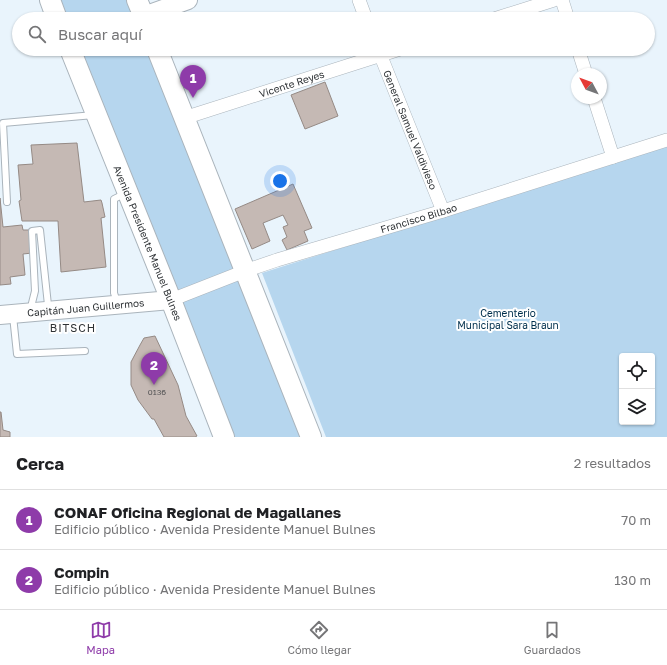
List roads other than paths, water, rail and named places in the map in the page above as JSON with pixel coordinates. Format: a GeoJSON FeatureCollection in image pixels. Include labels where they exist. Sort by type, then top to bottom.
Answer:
{"type":"FeatureCollection","features":[{"type":"Feature","properties":{"kind":"main road"},"geometry":{"type":"LineString","coordinates":[[50,0],[54,12]]}},
{"type":"Feature","properties":{"kind":"main road","name":"Avenida Presidente Manuel Bulnes"},"geometry":{"type":"LineString","coordinates":[[73,56],[171,300],[224,437]]}},
{"type":"Feature","properties":{"kind":"main road"},"geometry":{"type":"LineString","coordinates":[[160,56],[311,437]]}},
{"type":"Feature","properties":{"kind":"street"},"geometry":{"type":"LineString","coordinates":[[142,12],[188,0]]}},
{"type":"Feature","properties":{"kind":"street"},"geometry":{"type":"LineString","coordinates":[[358,0],[363,12]]}},
{"type":"Feature","properties":{"kind":"street"},"geometry":{"type":"LineString","coordinates":[[516,12],[554,0]]}},
{"type":"Feature","properties":{"kind":"street"},"geometry":{"type":"LineString","coordinates":[[562,0],[566,12]]}},
{"type":"Feature","properties":{"kind":"street","name":"Vicente Reyes"},"geometry":{"type":"LineString","coordinates":[[184,118],[367,56]]}},
{"type":"Feature","properties":{"kind":"street","name":"General Samuel Valdivieso"},"geometry":{"type":"LineString","coordinates":[[381,56],[443,211]]}},
{"type":"Feature","properties":{"kind":"street"},"geometry":{"type":"LineString","coordinates":[[580,56],[584,68]]}},
{"type":"Feature","properties":{"kind":"street"},"geometry":{"type":"LineString","coordinates":[[596,104],[613,158]]}},
{"type":"Feature","properties":{"kind":"street","name":"Francisco Bilbao"},"geometry":{"type":"LineString","coordinates":[[171,300],[277,260],[443,211],[667,140]]}},
{"type":"Feature","properties":{"kind":"street","name":"Capitán Juan Guillermos"},"geometry":{"type":"LineString","coordinates":[[14,314],[171,300]]}},
{"type":"Feature","properties":{"kind":"lane"},"geometry":{"type":"LineString","coordinates":[[7,202],[3,123],[96,115]]}},
{"type":"Feature","properties":{"kind":"lane"},"geometry":{"type":"LineString","coordinates":[[118,305],[114,293],[114,199],[128,193]]}},
{"type":"Feature","properties":{"kind":"lane"},"geometry":{"type":"LineString","coordinates":[[54,310],[48,305],[40,230],[32,231],[35,291],[14,314],[17,354],[85,351]]}},
{"type":"Feature","properties":{"kind":"place","name":"CONAF Oficina Regional de Magallanes"},"geometry":{"type":"Point","coordinates":[193,98]}},
{"type":"Feature","properties":{"kind":"place","name":"Compin"},"geometry":{"type":"Point","coordinates":[154,385]}},
{"type":"Feature","properties":{"kind":"district","name":"BITSCH"},"geometry":{"type":"Point","coordinates":[73,328]}},
{"type":"Feature","properties":{"kind":"park label","name":"Cementerio Municipal Sara Braun"},"geometry":{"type":"Point","coordinates":[508,318]}}]}
